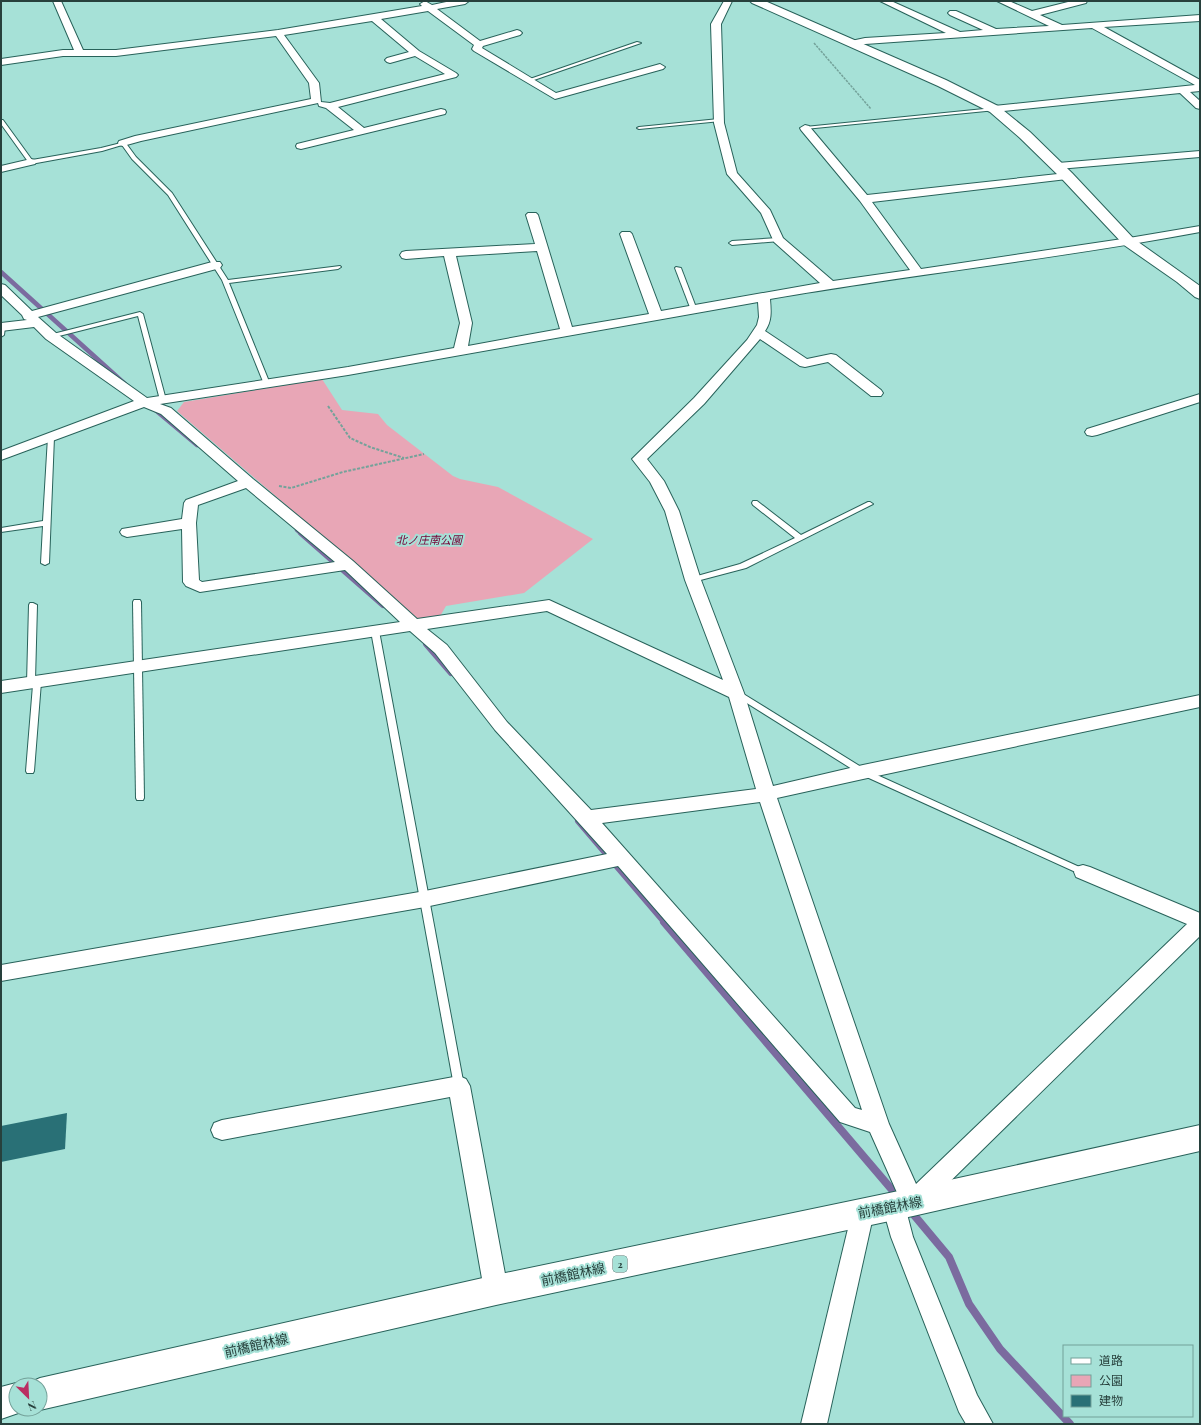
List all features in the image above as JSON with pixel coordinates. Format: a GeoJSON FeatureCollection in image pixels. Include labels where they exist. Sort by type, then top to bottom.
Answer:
{"type":"FeatureCollection","features":[{"type":"Feature","properties":{"kind":"main road","name":"前橋館林線"},"geometry":{"type":"LineString","coordinates":[[48,1392],[496,1290],[903,1204],[1200,1138]]}},
{"type":"Feature","properties":{"kind":"street"},"geometry":{"type":"LineString","coordinates":[[57,1],[80,53]]}},
{"type":"Feature","properties":{"kind":"street"},"geometry":{"type":"LineString","coordinates":[[422,1],[479,44]]}},
{"type":"Feature","properties":{"kind":"street"},"geometry":{"type":"LineString","coordinates":[[1,62],[63,53],[116,53],[278,33],[374,18],[465,1]]}},
{"type":"Feature","properties":{"kind":"street"},"geometry":{"type":"LineString","coordinates":[[728,1],[716,24],[719,120],[732,174],[766,212],[778,240],[830,284]]}},
{"type":"Feature","properties":{"kind":"street"},"geometry":{"type":"LineString","coordinates":[[756,1],[854,43],[942,83],[994,109],[1058,166],[1128,242],[1182,279],[1200,294]]}},
{"type":"Feature","properties":{"kind":"street"},"geometry":{"type":"LineString","coordinates":[[884,1],[959,35]]}},
{"type":"Feature","properties":{"kind":"street"},"geometry":{"type":"LineString","coordinates":[[1001,1],[1062,28]]}},
{"type":"Feature","properties":{"kind":"street"},"geometry":{"type":"LineString","coordinates":[[1031,14],[1083,1]]}},
{"type":"Feature","properties":{"kind":"street"},"geometry":{"type":"LineString","coordinates":[[953,13],[995,32]]}},
{"type":"Feature","properties":{"kind":"street"},"geometry":{"type":"LineString","coordinates":[[330,106],[453,75],[416,53],[374,18]]}},
{"type":"Feature","properties":{"kind":"street"},"geometry":{"type":"LineString","coordinates":[[854,43],[1195,18],[1200,24]]}},
{"type":"Feature","properties":{"kind":"street"},"geometry":{"type":"LineString","coordinates":[[1093,25],[1200,84]]}},
{"type":"Feature","properties":{"kind":"street"},"geometry":{"type":"LineString","coordinates":[[278,33],[314,83],[316,101]]}},
{"type":"Feature","properties":{"kind":"street"},"geometry":{"type":"LineString","coordinates":[[479,44],[517,33]]}},
{"type":"Feature","properties":{"kind":"street"},"geometry":{"type":"LineString","coordinates":[[479,44],[477,49],[555,96],[660,67]]}},
{"type":"Feature","properties":{"kind":"street"},"geometry":{"type":"LineString","coordinates":[[390,60],[416,53]]}},
{"type":"Feature","properties":{"kind":"street"},"geometry":{"type":"LineString","coordinates":[[994,109],[1200,88]]}},
{"type":"Feature","properties":{"kind":"street"},"geometry":{"type":"LineString","coordinates":[[1182,90],[1200,106]]}},
{"type":"Feature","properties":{"kind":"street"},"geometry":{"type":"LineString","coordinates":[[123,143],[139,138],[316,101],[330,106],[362,131]]}},
{"type":"Feature","properties":{"kind":"street"},"geometry":{"type":"LineString","coordinates":[[301,146],[441,112]]}},
{"type":"Feature","properties":{"kind":"street"},"geometry":{"type":"LineString","coordinates":[[805,128],[864,199],[918,273]]}},
{"type":"Feature","properties":{"kind":"street"},"geometry":{"type":"LineString","coordinates":[[1058,166],[1200,154]]}},
{"type":"Feature","properties":{"kind":"street"},"geometry":{"type":"LineString","coordinates":[[1,169],[31,162]]}},
{"type":"Feature","properties":{"kind":"street"},"geometry":{"type":"LineString","coordinates":[[864,199],[1067,176]]}},
{"type":"Feature","properties":{"kind":"street"},"geometry":{"type":"LineString","coordinates":[[532,215],[567,332]]}},
{"type":"Feature","properties":{"kind":"street"},"geometry":{"type":"LineString","coordinates":[[1,456],[144,402],[267,384],[460,351],[694,310],[830,284],[918,273],[1128,242],[1200,229]]}},
{"type":"Feature","properties":{"kind":"street"},"geometry":{"type":"LineString","coordinates":[[626,234],[656,316]]}},
{"type":"Feature","properties":{"kind":"street"},"geometry":{"type":"LineString","coordinates":[[406,255],[541,247]]}},
{"type":"Feature","properties":{"kind":"street"},"geometry":{"type":"LineString","coordinates":[[449,252],[466,323],[460,351]]}},
{"type":"Feature","properties":{"kind":"street"},"geometry":{"type":"LineString","coordinates":[[1,329],[216,265]]}},
{"type":"Feature","properties":{"kind":"street"},"geometry":{"type":"LineString","coordinates":[[1,288],[51,336],[144,402],[166,411],[248,482],[348,565],[413,625],[441,648],[501,726],[623,858],[848,1115],[878,1125]]}},
{"type":"Feature","properties":{"kind":"street"},"geometry":{"type":"LineString","coordinates":[[764,297],[765,317],[758,332],[737,360],[710,390],[639,460],[657,481],[672,511],[693,580],[736,693],[767,794],[878,1125],[903,1204],[902,1237],[965,1396],[980,1424]]}},
{"type":"Feature","properties":{"kind":"street"},"geometry":{"type":"LineString","coordinates":[[758,332],[805,363],[831,358],[876,393]]}},
{"type":"Feature","properties":{"kind":"street"},"geometry":{"type":"LineString","coordinates":[[1092,432],[1200,398]]}},
{"type":"Feature","properties":{"kind":"street"},"geometry":{"type":"LineString","coordinates":[[248,482],[191,503],[189,523],[191,582],[200,587],[348,565]]}},
{"type":"Feature","properties":{"kind":"street"},"geometry":{"type":"LineString","coordinates":[[127,532],[189,523]]}},
{"type":"Feature","properties":{"kind":"street"},"geometry":{"type":"LineString","coordinates":[[1,687],[550,605],[736,693]]}},
{"type":"Feature","properties":{"kind":"street"},"geometry":{"type":"LineString","coordinates":[[587,818],[767,794],[863,772],[1200,701]]}},
{"type":"Feature","properties":{"kind":"street"},"geometry":{"type":"LineString","coordinates":[[1,973],[425,899],[623,858]]}},
{"type":"Feature","properties":{"kind":"street"},"geometry":{"type":"LineString","coordinates":[[903,1204],[1200,923],[1083,872]]}},
{"type":"Feature","properties":{"kind":"street"},"geometry":{"type":"LineString","coordinates":[[222,1130],[459,1086],[496,1290]]}},
{"type":"Feature","properties":{"kind":"street"},"geometry":{"type":"LineString","coordinates":[[814,1424],[863,1212]]}},
{"type":"Feature","properties":{"kind":"lane"},"geometry":{"type":"LineString","coordinates":[[529,80],[639,43]]}},
{"type":"Feature","properties":{"kind":"lane"},"geometry":{"type":"LineString","coordinates":[[805,128],[994,109]]}},
{"type":"Feature","properties":{"kind":"lane"},"geometry":{"type":"LineString","coordinates":[[639,128],[719,120]]}},
{"type":"Feature","properties":{"kind":"lane"},"geometry":{"type":"LineString","coordinates":[[1,121],[31,162],[102,149],[123,143],[134,158],[170,194],[216,265],[226,282],[267,384]]}},
{"type":"Feature","properties":{"kind":"lane"},"geometry":{"type":"LineString","coordinates":[[732,243],[778,240]]}},
{"type":"Feature","properties":{"kind":"lane"},"geometry":{"type":"LineString","coordinates":[[226,282],[338,267]]}},
{"type":"Feature","properties":{"kind":"lane"},"geometry":{"type":"LineString","coordinates":[[678,268],[694,310]]}},
{"type":"Feature","properties":{"kind":"lane"},"geometry":{"type":"LineString","coordinates":[[51,336],[140,314],[163,400]]}},
{"type":"Feature","properties":{"kind":"lane"},"geometry":{"type":"LineString","coordinates":[[45,562],[51,437]]}},
{"type":"Feature","properties":{"kind":"lane"},"geometry":{"type":"LineString","coordinates":[[755,503],[800,538]]}},
{"type":"Feature","properties":{"kind":"lane"},"geometry":{"type":"LineString","coordinates":[[693,580],[743,566],[870,504]]}},
{"type":"Feature","properties":{"kind":"lane"},"geometry":{"type":"LineString","coordinates":[[1,530],[47,523]]}},
{"type":"Feature","properties":{"kind":"lane"},"geometry":{"type":"LineString","coordinates":[[137,602],[140,798]]}},
{"type":"Feature","properties":{"kind":"lane"},"geometry":{"type":"LineString","coordinates":[[30,771],[34,682],[33,605]]}},
{"type":"Feature","properties":{"kind":"lane"},"geometry":{"type":"LineString","coordinates":[[375,631],[459,1086]]}},
{"type":"Feature","properties":{"kind":"lane"},"geometry":{"type":"LineString","coordinates":[[736,693],[863,772],[1083,872]]}},
{"type":"Feature","properties":{"kind":"path"},"geometry":{"type":"LineString","coordinates":[[790,16],[880,120]]}},
{"type":"Feature","properties":{"kind":"path"},"geometry":{"type":"LineString","coordinates":[[328,406],[350,438],[404,459]]}},
{"type":"Feature","properties":{"kind":"path"},"geometry":{"type":"LineString","coordinates":[[248,482],[265,483],[291,488],[343,472],[424,454]]}},
{"type":"Feature","properties":{"kind":"green space","name":"北ノ庄南公園"},"geometry":{"type":"Polygon","coordinates":[[[322,379],[342,410],[378,414],[387,425],[453,476],[460,479],[498,487],[593,539],[524,593],[446,606],[439,618],[427,620],[418,619],[177,411],[184,402],[322,379]]]}},
{"type":"Feature","properties":{"kind":"building"},"geometry":{"type":"Polygon","coordinates":[[[67,1113],[65,1149],[1,1162],[1,1126],[67,1113]]]}},
{"type":"Feature","properties":{"kind":"waterway"},"geometry":{"type":"LineString","coordinates":[[1,272],[125,384]]}},
{"type":"Feature","properties":{"kind":"waterway"},"geometry":{"type":"LineString","coordinates":[[153,408],[197,445]]}},
{"type":"Feature","properties":{"kind":"waterway"},"geometry":{"type":"LineString","coordinates":[[297,530],[302,534]]}},
{"type":"Feature","properties":{"kind":"waterway"},"geometry":{"type":"LineString","coordinates":[[301,533],[383,605]]}},
{"type":"Feature","properties":{"kind":"waterway"},"geometry":{"type":"LineString","coordinates":[[426,644],[451,673]]}},
{"type":"Feature","properties":{"kind":"waterway"},"geometry":{"type":"LineString","coordinates":[[578,821],[665,923]]}},
{"type":"Feature","properties":{"kind":"waterway"},"geometry":{"type":"LineString","coordinates":[[664,922],[899,1198]]}},
{"type":"Feature","properties":{"kind":"waterway"},"geometry":{"type":"LineString","coordinates":[[909,1209],[949,1257],[969,1304],[1000,1349],[1063,1416]]}},
{"type":"Feature","properties":{"kind":"waterway"},"geometry":{"type":"LineString","coordinates":[[1063,1417],[1070,1424]]}}]}
